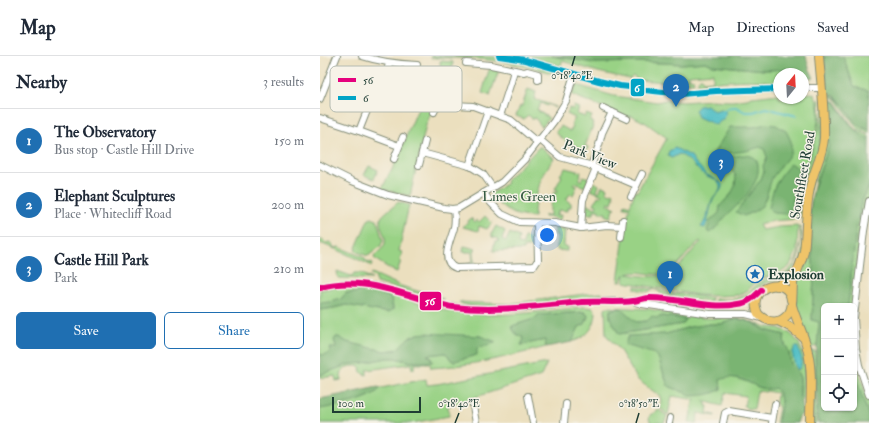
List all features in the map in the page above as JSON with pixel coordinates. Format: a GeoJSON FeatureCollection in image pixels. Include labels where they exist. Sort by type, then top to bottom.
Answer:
{"type":"FeatureCollection","features":[{"type":"Feature","properties":{"kind":"main road","name":"Southfleet Road"},"geometry":{"type":"LineString","coordinates":[[791,302],[796,273],[804,251],[810,187],[823,144],[824,123],[819,56]]}},
{"type":"Feature","properties":{"kind":"main road"},"geometry":{"type":"LineString","coordinates":[[777,286],[796,273]]}},
{"type":"Feature","properties":{"kind":"main road"},"geometry":{"type":"LineString","coordinates":[[791,302],[788,314],[778,321],[770,322],[758,313],[756,305],[756,299],[761,290],[770,286],[784,288],[788,292],[808,351],[811,374],[810,423]]}},
{"type":"Feature","properties":{"kind":"main road"},"geometry":{"type":"LineString","coordinates":[[778,321],[790,327],[803,338]]}},
{"type":"Feature","properties":{"kind":"street"},"geometry":{"type":"LineString","coordinates":[[333,66],[337,56]]}},
{"type":"Feature","properties":{"kind":"street"},"geometry":{"type":"LineString","coordinates":[[362,56],[389,63],[417,65]]}},
{"type":"Feature","properties":{"kind":"street"},"geometry":{"type":"LineString","coordinates":[[499,56],[532,61],[620,86],[679,94],[773,89]]}},
{"type":"Feature","properties":{"kind":"street"},"geometry":{"type":"LineString","coordinates":[[466,63],[491,65],[524,72],[527,71],[538,74],[538,80]]}},
{"type":"Feature","properties":{"kind":"street"},"geometry":{"type":"LineString","coordinates":[[500,116],[512,81],[514,70]]}},
{"type":"Feature","properties":{"kind":"street"},"geometry":{"type":"LineString","coordinates":[[320,99],[330,74]]}},
{"type":"Feature","properties":{"kind":"street"},"geometry":{"type":"LineString","coordinates":[[320,165],[352,181],[391,196],[454,209],[465,205],[493,188],[507,177],[554,121],[566,101],[574,74]]}},
{"type":"Feature","properties":{"kind":"street"},"geometry":{"type":"LineString","coordinates":[[809,88],[822,88]]}},
{"type":"Feature","properties":{"kind":"street","name":"Park View"},"geometry":{"type":"LineString","coordinates":[[462,105],[471,106],[488,111],[514,121],[560,157],[594,167],[636,186]]}},
{"type":"Feature","properties":{"kind":"street"},"geometry":{"type":"LineString","coordinates":[[603,108],[627,119]]}},
{"type":"Feature","properties":{"kind":"street"},"geometry":{"type":"LineString","coordinates":[[469,166],[488,111]]}},
{"type":"Feature","properties":{"kind":"street"},"geometry":{"type":"LineString","coordinates":[[359,131],[367,112]]}},
{"type":"Feature","properties":{"kind":"street"},"geometry":{"type":"LineString","coordinates":[[581,228],[583,200],[594,167],[602,133],[612,112]]}},
{"type":"Feature","properties":{"kind":"street"},"geometry":{"type":"LineString","coordinates":[[320,118],[399,146]]}},
{"type":"Feature","properties":{"kind":"street"},"geometry":{"type":"LineString","coordinates":[[394,159],[403,137]]}},
{"type":"Feature","properties":{"kind":"street"},"geometry":{"type":"LineString","coordinates":[[420,165],[424,141]]}},
{"type":"Feature","properties":{"kind":"street"},"geometry":{"type":"LineString","coordinates":[[422,153],[469,166],[483,174],[493,188]]}},
{"type":"Feature","properties":{"kind":"street"},"geometry":{"type":"LineString","coordinates":[[631,197],[642,174]]}},
{"type":"Feature","properties":{"kind":"street"},"geometry":{"type":"LineString","coordinates":[[484,193],[493,206],[507,217],[520,222],[555,223],[581,228],[623,223],[621,237]]}},
{"type":"Feature","properties":{"kind":"street"},"geometry":{"type":"LineString","coordinates":[[869,200],[854,318],[857,353],[869,395]]}},
{"type":"Feature","properties":{"kind":"street"},"geometry":{"type":"LineString","coordinates":[[454,209],[454,227],[447,255],[452,266],[456,268],[534,266],[538,260],[537,223]]}},
{"type":"Feature","properties":{"kind":"street"},"geometry":{"type":"LineString","coordinates":[[320,287],[346,283],[370,285],[382,287],[444,306],[482,309],[513,309],[600,301],[634,301],[647,298],[670,299],[708,305],[736,305],[748,301],[761,290]]}},
{"type":"Feature","properties":{"kind":"street"},"geometry":{"type":"LineString","coordinates":[[634,301],[642,304],[710,314],[744,314],[764,319]]}},
{"type":"Feature","properties":{"kind":"street"},"geometry":{"type":"LineString","coordinates":[[528,396],[533,423]]}},
{"type":"Feature","properties":{"kind":"street"},"geometry":{"type":"LineString","coordinates":[[564,423],[566,404]]}},
{"type":"Feature","properties":{"kind":"street"},"geometry":{"type":"LineString","coordinates":[[723,423],[724,414],[728,411],[772,421],[775,404]]}},
{"type":"Feature","properties":{"kind":"street"},"geometry":{"type":"LineString","coordinates":[[473,406],[476,423]]}},
{"type":"Feature","properties":{"kind":"green space"},"geometry":{"type":"Polygon","coordinates":[[[431,56],[495,57],[528,63],[559,72],[558,75],[526,66],[480,59],[431,58],[431,56]]]}},
{"type":"Feature","properties":{"kind":"green space"},"geometry":{"type":"Polygon","coordinates":[[[526,56],[552,56],[594,63],[641,62],[682,64],[706,62],[712,65],[773,70],[773,82],[749,80],[698,84],[698,80],[700,78],[702,78],[703,82],[713,81],[713,73],[689,75],[689,78],[693,79],[694,83],[638,80],[633,76],[630,79],[598,72],[562,61],[561,66],[526,56]]]}},
{"type":"Feature","properties":{"kind":"green space"},"geometry":{"type":"Polygon","coordinates":[[[552,56],[806,56],[809,68],[773,68],[773,70],[764,70],[712,65],[706,62],[682,64],[641,62],[594,63],[552,56]]]}},
{"type":"Feature","properties":{"kind":"green space"},"geometry":{"type":"Polygon","coordinates":[[[821,56],[824,56],[828,94],[838,99],[858,125],[869,130],[869,134],[857,128],[836,99],[825,96],[821,56]]]}},
{"type":"Feature","properties":{"kind":"green space"},"geometry":{"type":"Polygon","coordinates":[[[824,56],[843,56],[854,86],[869,91],[869,130],[857,125],[839,100],[835,96],[828,94],[824,56]]]}},
{"type":"Feature","properties":{"kind":"green space"},"geometry":{"type":"Polygon","coordinates":[[[843,56],[869,56],[869,91],[854,86],[843,56]]]}},
{"type":"Feature","properties":{"kind":"green space"},"geometry":{"type":"Polygon","coordinates":[[[440,61],[453,62],[452,66],[440,66],[440,61]]]}},
{"type":"Feature","properties":{"kind":"green space"},"geometry":{"type":"Polygon","coordinates":[[[492,68],[499,70],[490,95],[491,96],[482,93],[489,70],[492,68]]]}},
{"type":"Feature","properties":{"kind":"green space"},"geometry":{"type":"Polygon","coordinates":[[[809,68],[813,76],[812,79],[809,78],[809,68]]]}},
{"type":"Feature","properties":{"kind":"green space"},"geometry":{"type":"Polygon","coordinates":[[[576,85],[614,96],[657,102],[666,100],[683,102],[711,100],[732,101],[773,95],[773,104],[809,104],[809,93],[814,94],[817,103],[818,124],[803,176],[797,219],[773,221],[759,225],[762,230],[798,226],[797,251],[789,267],[778,274],[759,279],[748,290],[740,295],[698,295],[624,282],[625,274],[622,277],[621,282],[618,282],[626,220],[630,208],[624,208],[625,204],[630,206],[635,191],[637,192],[667,138],[646,123],[630,115],[629,118],[572,95],[576,85]],[[700,241],[677,265],[666,272],[659,274],[635,272],[627,274],[639,276],[664,275],[675,269],[701,242],[700,241]]]}},
{"type":"Feature","properties":{"kind":"green space"},"geometry":{"type":"Polygon","coordinates":[[[528,89],[536,92],[534,99],[548,104],[547,106],[541,103],[537,110],[549,118],[542,127],[535,118],[533,119],[528,115],[524,119],[516,116],[520,106],[522,106],[528,89]]]}},
{"type":"Feature","properties":{"kind":"green space"},"geometry":{"type":"Polygon","coordinates":[[[820,99],[820,145],[803,216],[800,219],[805,174],[818,129],[818,100],[820,99]]]}},
{"type":"Feature","properties":{"kind":"green space"},"geometry":{"type":"Polygon","coordinates":[[[825,99],[835,101],[854,128],[846,119],[836,103],[830,101],[827,108],[829,146],[815,185],[810,213],[814,273],[812,320],[819,322],[817,346],[810,348],[797,313],[795,294],[816,174],[825,99]]]}},
{"type":"Feature","properties":{"kind":"green space"},"geometry":{"type":"Polygon","coordinates":[[[830,101],[836,103],[846,119],[858,133],[869,139],[869,186],[861,204],[856,230],[848,303],[821,303],[821,411],[857,411],[857,381],[869,417],[869,423],[818,423],[816,359],[819,322],[812,320],[814,273],[809,225],[811,224],[809,223],[814,188],[829,146],[827,108],[830,101]]]}},
{"type":"Feature","properties":{"kind":"green space"},"geometry":{"type":"Polygon","coordinates":[[[574,106],[579,108],[577,114],[585,117],[586,114],[592,116],[590,121],[593,123],[593,126],[585,146],[588,147],[587,150],[581,152],[577,150],[578,147],[574,145],[572,147],[555,132],[561,126],[570,131],[573,127],[571,125],[575,118],[567,114],[569,108],[573,109],[574,106]]]}},
{"type":"Feature","properties":{"kind":"green space"},"geometry":{"type":"Polygon","coordinates":[[[417,112],[431,112],[426,125],[410,196],[382,189],[391,172],[417,112]]]}},
{"type":"Feature","properties":{"kind":"green space"},"geometry":{"type":"Polygon","coordinates":[[[766,124],[776,125],[786,131],[791,141],[791,153],[772,178],[762,206],[744,216],[736,212],[761,179],[764,171],[763,166],[767,157],[764,149],[760,147],[746,151],[713,154],[730,127],[753,127],[766,124]]]}},
{"type":"Feature","properties":{"kind":"green space"},"geometry":{"type":"Polygon","coordinates":[[[854,128],[869,136],[869,139],[854,128]]]}},
{"type":"Feature","properties":{"kind":"green space","name":"Limes Green"},"geometry":{"type":"Polygon","coordinates":[[[539,147],[554,158],[545,171],[539,186],[535,201],[534,217],[517,215],[510,212],[492,199],[491,194],[507,183],[506,181],[539,147]]]}},
{"type":"Feature","properties":{"kind":"green space"},"geometry":{"type":"Polygon","coordinates":[[[742,155],[750,156],[756,160],[758,172],[756,179],[743,200],[716,228],[709,233],[707,231],[710,221],[719,213],[720,206],[731,194],[735,186],[736,176],[729,169],[713,165],[712,160],[742,155]]]}},
{"type":"Feature","properties":{"kind":"green space"},"geometry":{"type":"Polygon","coordinates":[[[791,163],[799,169],[791,210],[786,214],[773,213],[769,208],[774,188],[779,178],[791,163]]]}},
{"type":"Feature","properties":{"kind":"green space"},"geometry":{"type":"Polygon","coordinates":[[[369,166],[378,170],[374,179],[364,175],[369,166]]]}},
{"type":"Feature","properties":{"kind":"green space"},"geometry":{"type":"Polygon","coordinates":[[[565,168],[581,172],[579,179],[581,181],[583,176],[589,178],[585,187],[575,183],[574,185],[577,186],[573,195],[570,194],[566,200],[571,203],[571,207],[568,207],[568,211],[558,210],[558,214],[556,214],[556,216],[561,215],[560,220],[552,217],[544,217],[550,215],[550,206],[554,192],[556,193],[558,190],[555,189],[562,176],[560,175],[565,168]]]}},
{"type":"Feature","properties":{"kind":"green space"},"geometry":{"type":"Polygon","coordinates":[[[594,182],[599,185],[597,191],[599,192],[602,186],[607,188],[606,192],[614,194],[612,203],[608,202],[607,204],[616,208],[613,209],[611,217],[606,216],[606,213],[599,213],[599,210],[594,210],[594,214],[586,214],[587,204],[596,208],[597,205],[594,204],[598,196],[601,197],[602,195],[591,190],[594,182]]]}},
{"type":"Feature","properties":{"kind":"green space"},"geometry":{"type":"Polygon","coordinates":[[[869,186],[869,195],[861,226],[852,303],[848,303],[856,230],[861,204],[869,186]]]}},
{"type":"Feature","properties":{"kind":"green space"},"geometry":{"type":"Polygon","coordinates":[[[398,202],[409,205],[399,251],[402,252],[401,261],[397,272],[374,258],[385,243],[385,237],[380,224],[381,218],[398,202]]]}},
{"type":"Feature","properties":{"kind":"green space"},"geometry":{"type":"Polygon","coordinates":[[[485,216],[492,223],[487,229],[479,226],[478,231],[463,227],[471,218],[475,222],[477,220],[479,222],[485,216]]]}},
{"type":"Feature","properties":{"kind":"green space"},"geometry":{"type":"Polygon","coordinates":[[[371,218],[377,220],[383,241],[380,247],[368,256],[355,250],[368,220],[371,218]]]}},
{"type":"Feature","properties":{"kind":"green space"},"geometry":{"type":"Polygon","coordinates":[[[496,226],[505,231],[502,239],[506,241],[510,233],[519,237],[518,244],[523,245],[524,237],[533,238],[533,247],[524,247],[524,250],[493,251],[495,241],[498,242],[499,239],[492,237],[492,233],[496,226]]]}},
{"type":"Feature","properties":{"kind":"green space"},"geometry":{"type":"Polygon","coordinates":[[[800,227],[802,234],[800,248],[800,227]]]}},
{"type":"Feature","properties":{"kind":"green space"},"geometry":{"type":"Polygon","coordinates":[[[555,228],[565,230],[564,246],[567,247],[567,251],[557,250],[557,235],[555,235],[555,228]]]}},
{"type":"Feature","properties":{"kind":"green space"},"geometry":{"type":"Polygon","coordinates":[[[320,238],[326,243],[332,243],[335,248],[339,247],[365,258],[365,260],[370,263],[372,262],[372,266],[320,243],[320,238]]]}},
{"type":"Feature","properties":{"kind":"green space"},"geometry":{"type":"Polygon","coordinates":[[[464,246],[476,249],[474,251],[474,263],[478,263],[477,264],[468,264],[473,263],[472,252],[463,252],[464,246]]]}},
{"type":"Feature","properties":{"kind":"green space"},"geometry":{"type":"Polygon","coordinates":[[[800,248],[799,255],[793,270],[780,279],[763,284],[745,299],[734,302],[729,299],[745,296],[762,281],[780,276],[791,268],[800,248]]]}},
{"type":"Feature","properties":{"kind":"green space"},"geometry":{"type":"Polygon","coordinates":[[[337,271],[351,276],[354,273],[361,273],[372,279],[338,278],[337,271]]]}},
{"type":"Feature","properties":{"kind":"green space"},"geometry":{"type":"Polygon","coordinates":[[[372,273],[401,286],[444,299],[441,300],[376,283],[376,278],[371,275],[372,273]]]}},
{"type":"Feature","properties":{"kind":"green space"},"geometry":{"type":"Polygon","coordinates":[[[354,286],[386,293],[442,310],[470,314],[520,314],[585,307],[593,308],[596,313],[594,323],[589,332],[581,338],[571,342],[579,327],[585,324],[588,316],[585,312],[539,315],[534,319],[512,326],[513,330],[524,339],[521,345],[545,340],[546,347],[532,351],[460,365],[431,368],[430,364],[414,364],[414,369],[412,369],[411,364],[409,364],[367,370],[367,375],[363,374],[360,370],[361,368],[358,366],[352,366],[344,369],[341,380],[336,381],[335,376],[320,378],[320,375],[349,364],[387,358],[395,358],[411,362],[432,362],[431,357],[427,355],[446,353],[451,360],[477,348],[495,343],[494,341],[480,336],[418,334],[408,338],[398,349],[384,351],[346,342],[337,337],[334,340],[336,349],[330,348],[331,350],[328,354],[320,355],[320,310],[346,305],[383,312],[393,310],[391,298],[379,292],[365,290],[346,293],[341,299],[320,303],[320,290],[335,287],[354,286]]]}},
{"type":"Feature","properties":{"kind":"green space"},"geometry":{"type":"Polygon","coordinates":[[[635,286],[652,289],[648,292],[635,289],[635,286]]]}},
{"type":"Feature","properties":{"kind":"green space"},"geometry":{"type":"Polygon","coordinates":[[[361,290],[379,292],[391,298],[393,309],[389,312],[384,312],[346,305],[320,310],[320,303],[341,299],[346,293],[354,293],[361,290]]]}},
{"type":"Feature","properties":{"kind":"green space"},"geometry":{"type":"Polygon","coordinates":[[[658,291],[674,293],[673,297],[661,294],[658,291]]]}},
{"type":"Feature","properties":{"kind":"green space"},"geometry":{"type":"Polygon","coordinates":[[[602,293],[602,297],[527,305],[484,307],[459,302],[508,304],[602,293]]]}},
{"type":"Feature","properties":{"kind":"green space"},"geometry":{"type":"Polygon","coordinates":[[[675,293],[712,298],[711,302],[675,297],[675,293]]]}},
{"type":"Feature","properties":{"kind":"green space"},"geometry":{"type":"Polygon","coordinates":[[[715,299],[727,299],[715,302],[715,299]]]}},
{"type":"Feature","properties":{"kind":"green space"},"geometry":{"type":"Polygon","coordinates":[[[605,308],[648,309],[703,318],[743,319],[767,327],[778,328],[786,331],[799,343],[804,356],[805,378],[802,406],[800,378],[791,363],[785,343],[785,335],[766,330],[756,324],[738,319],[721,324],[690,327],[666,334],[628,336],[626,340],[643,350],[655,354],[658,357],[668,386],[686,393],[689,396],[710,393],[721,389],[720,380],[727,377],[733,377],[760,388],[775,388],[781,400],[778,423],[776,423],[779,408],[776,403],[777,393],[766,391],[757,391],[754,409],[746,408],[744,406],[746,396],[725,393],[722,406],[703,401],[706,403],[706,406],[708,406],[707,413],[715,416],[698,413],[697,423],[689,423],[693,401],[696,400],[672,396],[668,415],[660,408],[660,396],[638,380],[619,349],[606,335],[605,308]],[[621,309],[610,310],[610,318],[619,334],[683,324],[686,319],[662,316],[657,318],[651,317],[647,321],[635,322],[621,309]]]}},
{"type":"Feature","properties":{"kind":"green space"},"geometry":{"type":"Polygon","coordinates":[[[621,308],[636,322],[647,321],[652,316],[657,318],[662,316],[686,319],[683,324],[619,334],[610,318],[610,310],[621,308]]]}},
{"type":"Feature","properties":{"kind":"green space"},"geometry":{"type":"Polygon","coordinates":[[[585,312],[588,316],[585,324],[579,327],[572,342],[546,347],[545,340],[521,345],[524,339],[513,330],[512,326],[534,319],[538,315],[585,312]]]}},
{"type":"Feature","properties":{"kind":"green space"},"geometry":{"type":"Polygon","coordinates":[[[738,319],[751,322],[765,330],[785,335],[785,345],[788,349],[791,364],[797,370],[800,378],[800,398],[803,413],[799,417],[797,423],[778,423],[781,400],[775,388],[762,388],[743,380],[728,378],[720,380],[721,389],[714,393],[689,396],[686,393],[668,386],[658,357],[655,354],[625,345],[628,336],[666,334],[690,327],[721,324],[738,319]]]}},
{"type":"Feature","properties":{"kind":"green space"},"geometry":{"type":"Polygon","coordinates":[[[426,333],[480,336],[496,342],[477,348],[477,355],[455,361],[452,361],[446,353],[427,355],[431,358],[432,362],[411,362],[395,358],[387,358],[349,364],[320,375],[320,355],[327,354],[331,350],[330,348],[336,348],[334,340],[336,337],[339,337],[347,342],[384,351],[396,350],[408,338],[426,333]]]}},
{"type":"Feature","properties":{"kind":"green space"},"geometry":{"type":"Polygon","coordinates":[[[811,351],[815,351],[816,423],[813,423],[811,351]]]}},
{"type":"Feature","properties":{"kind":"green space"},"geometry":{"type":"Polygon","coordinates":[[[547,363],[541,376],[448,406],[449,416],[412,423],[320,423],[320,409],[365,398],[381,388],[426,379],[427,385],[437,384],[547,363]]]}},
{"type":"Feature","properties":{"kind":"green space"},"geometry":{"type":"Polygon","coordinates":[[[857,365],[869,405],[869,417],[857,381],[857,365]]]}},
{"type":"Feature","properties":{"kind":"green space"},"geometry":{"type":"Polygon","coordinates":[[[378,387],[381,388],[376,393],[361,400],[320,409],[320,399],[378,387]]]}},
{"type":"Feature","properties":{"kind":"green space"},"geometry":{"type":"Polygon","coordinates":[[[659,410],[667,416],[664,423],[651,423],[649,419],[650,415],[659,410]]]}},
{"type":"Feature","properties":{"kind":"water"},"geometry":{"type":"Polygon","coordinates":[[[707,105],[714,111],[721,109],[725,110],[726,114],[724,118],[716,125],[698,117],[695,110],[699,106],[707,105]]]}},
{"type":"Feature","properties":{"kind":"water"},"geometry":{"type":"Polygon","coordinates":[[[675,148],[691,156],[706,174],[719,181],[722,184],[720,191],[712,203],[705,228],[701,227],[713,199],[720,189],[720,186],[716,180],[705,175],[683,156],[679,154],[672,158],[669,157],[669,151],[675,148]]]}},
{"type":"Feature","properties":{"kind":"water"},"geometry":{"type":"Polygon","coordinates":[[[795,347],[798,347],[802,359],[801,366],[798,370],[795,366],[792,353],[795,347]]]}},
{"type":"Feature","properties":{"kind":"waterway"},"geometry":{"type":"LineString","coordinates":[[725,110],[731,107]]}},
{"type":"Feature","properties":{"kind":"waterway"},"geometry":{"type":"LineString","coordinates":[[733,107],[745,112],[753,112],[766,108],[797,116]]}},
{"type":"Feature","properties":{"kind":"transit line","name":"6"},"geometry":{"type":"LineString","coordinates":[[499,56],[525,60],[599,81],[645,90],[681,94],[773,89]]}},
{"type":"Feature","properties":{"kind":"transit line","name":"56"},"geometry":{"type":"LineString","coordinates":[[320,287],[334,284],[361,284],[387,289],[450,306],[486,309],[518,308],[582,302],[627,302],[644,298],[660,298],[705,304],[727,305],[748,301],[761,290]]}},
{"type":"Feature","properties":{"kind":"place","name":"Elephant Sculptures"},"geometry":{"type":"Point","coordinates":[676,107]}},
{"type":"Feature","properties":{"kind":"place","name":"Castle Hill Park"},"geometry":{"type":"Point","coordinates":[721,182]}},
{"type":"Feature","properties":{"kind":"place","name":"Explosion"},"geometry":{"type":"Point","coordinates":[755,274]}},
{"type":"Feature","properties":{"kind":"place","name":"The Observatory"},"geometry":{"type":"Point","coordinates":[670,294]}}]}
